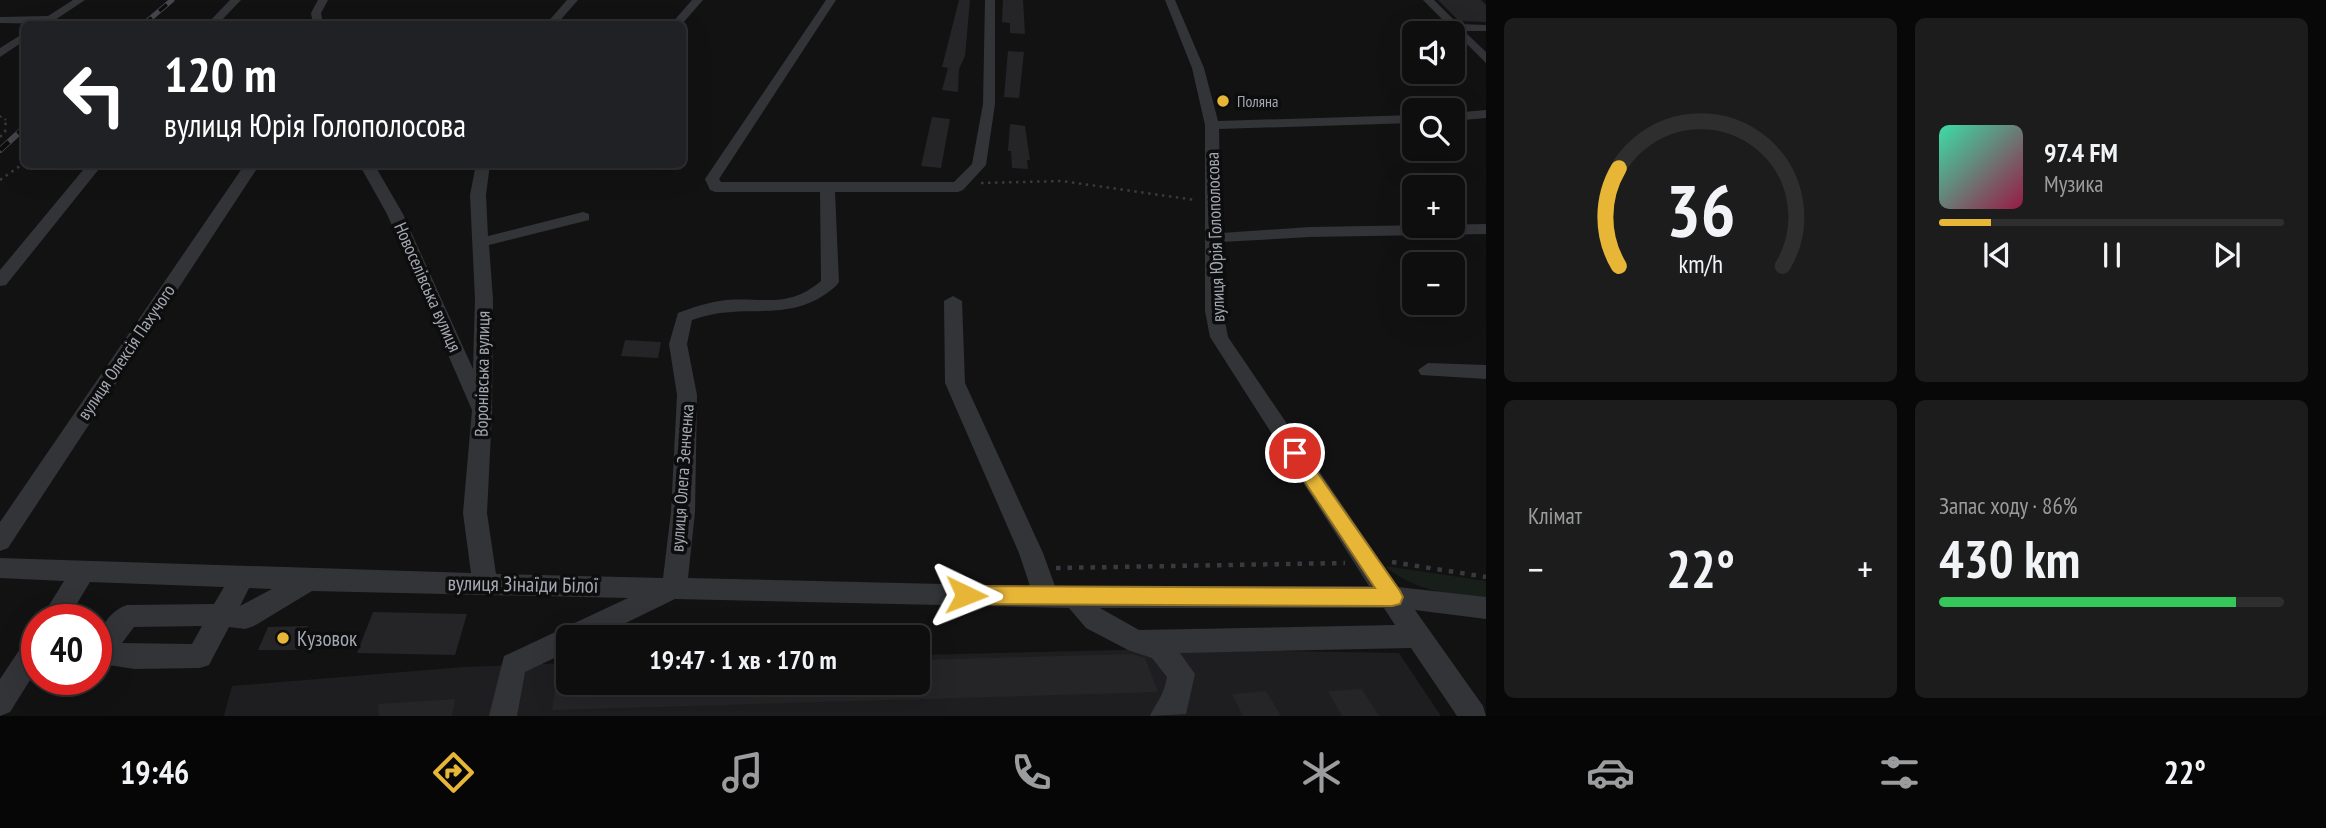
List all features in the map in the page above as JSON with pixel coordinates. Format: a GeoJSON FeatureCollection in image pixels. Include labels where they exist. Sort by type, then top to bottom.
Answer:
{"type":"FeatureCollection","features":[{"type":"Feature","properties":{"kind":"street"},"geometry":{"type":"LineString","coordinates":[[47,21],[80,0]]}},
{"type":"Feature","properties":{"kind":"street"},"geometry":{"type":"LineString","coordinates":[[215,21],[236,0]]}},
{"type":"Feature","properties":{"kind":"street"},"geometry":{"type":"LineString","coordinates":[[317,21],[316,13],[323,0]]}},
{"type":"Feature","properties":{"kind":"street"},"geometry":{"type":"LineString","coordinates":[[554,21],[573,0]]}},
{"type":"Feature","properties":{"kind":"street"},"geometry":{"type":"LineString","coordinates":[[679,21],[698,0]]}},
{"type":"Feature","properties":{"kind":"street"},"geometry":{"type":"LineString","coordinates":[[831,0],[712,179],[715,187],[958,187],[979,165],[989,104],[990,0]]}},
{"type":"Feature","properties":{"kind":"street","name":"вулиця Юрія Голополосова"},"geometry":{"type":"LineString","coordinates":[[1170,0],[1198,68],[1212,125],[1215,203],[1212,238],[1214,312],[1219,337],[1367,563],[1474,716]]}},
{"type":"Feature","properties":{"kind":"street"},"geometry":{"type":"LineString","coordinates":[[1428,0],[1450,21]]}},
{"type":"Feature","properties":{"kind":"street"},"geometry":{"type":"LineString","coordinates":[[0,20],[22,21]]}},
{"type":"Feature","properties":{"kind":"street"},"geometry":{"type":"LineString","coordinates":[[1465,27],[1486,28]]}},
{"type":"Feature","properties":{"kind":"street"},"geometry":{"type":"LineString","coordinates":[[1465,37],[1486,59]]}},
{"type":"Feature","properties":{"kind":"street"},"geometry":{"type":"LineString","coordinates":[[0,53],[21,38]]}},
{"type":"Feature","properties":{"kind":"street"},"geometry":{"type":"LineString","coordinates":[[1465,116],[1486,114]]}},
{"type":"Feature","properties":{"kind":"street"},"geometry":{"type":"LineString","coordinates":[[1212,125],[1402,119]]}},
{"type":"Feature","properties":{"kind":"street"},"geometry":{"type":"LineString","coordinates":[[0,281],[93,168]]}},
{"type":"Feature","properties":{"kind":"street","name":"вулиця Олексія Пахучого"},"geometry":{"type":"LineString","coordinates":[[0,541],[250,168]]}},
{"type":"Feature","properties":{"kind":"street","name":"Новоселівська вулиця"},"geometry":{"type":"LineString","coordinates":[[368,168],[396,214],[447,326],[482,413]]}},
{"type":"Feature","properties":{"kind":"street","name":"Воронівська вулиця"},"geometry":{"type":"LineString","coordinates":[[482,168],[478,195],[482,242],[482,413],[475,513],[485,584]]}},
{"type":"Feature","properties":{"kind":"street","name":"вулиця Олега Зенченка"},"geometry":{"type":"LineString","coordinates":[[674,588],[682,512],[687,395],[678,344],[684,317],[712,307],[791,307],[817,296],[830,282],[827,188]]}},
{"type":"Feature","properties":{"kind":"street"},"geometry":{"type":"LineString","coordinates":[[482,242],[583,217]]}},
{"type":"Feature","properties":{"kind":"street"},"geometry":{"type":"LineString","coordinates":[[1212,238],[1310,232],[1486,229]]}},
{"type":"Feature","properties":{"kind":"street"},"geometry":{"type":"LineString","coordinates":[[953,301],[956,383],[1046,597]]}},
{"type":"Feature","properties":{"kind":"street"},"geometry":{"type":"LineString","coordinates":[[1428,370],[1486,372]]}},
{"type":"Feature","properties":{"kind":"street","name":"вулиця Зінаїди Білої"},"geometry":{"type":"LineString","coordinates":[[0,568],[308,580],[1046,597],[1392,597],[1486,608]]}},
{"type":"Feature","properties":{"kind":"street"},"geometry":{"type":"LineString","coordinates":[[63,604],[84,570]]}},
{"type":"Feature","properties":{"kind":"street"},"geometry":{"type":"LineString","coordinates":[[242,577],[222,615],[245,618],[308,580]]}},
{"type":"Feature","properties":{"kind":"street"},"geometry":{"type":"LineString","coordinates":[[597,625],[674,588]]}},
{"type":"Feature","properties":{"kind":"street"},"geometry":{"type":"LineString","coordinates":[[1075,597],[1095,620],[1137,642],[1161,649],[1181,674],[1176,705],[1164,716]]}},
{"type":"Feature","properties":{"kind":"street"},"geometry":{"type":"LineString","coordinates":[[1137,642],[1419,636]]}},
{"type":"Feature","properties":{"kind":"street"},"geometry":{"type":"LineString","coordinates":[[502,716],[513,665],[556,645]]}},
{"type":"Feature","properties":{"kind":"street"},"geometry":{"type":"LineString","coordinates":[[0,703],[21,670]]}},
{"type":"Feature","properties":{"kind":"path"},"geometry":{"type":"LineString","coordinates":[[0,116],[6,117],[5,132],[0,137]]}},
{"type":"Feature","properties":{"kind":"path"},"geometry":{"type":"LineString","coordinates":[[1,179],[21,165]]}},
{"type":"Feature","properties":{"kind":"path"},"geometry":{"type":"LineString","coordinates":[[958,187],[1002,180],[1088,181],[1215,203]]}},
{"type":"Feature","properties":{"kind":"path"},"geometry":{"type":"LineString","coordinates":[[1036,568],[1392,562],[1486,577]]}},
{"type":"Feature","properties":{"kind":"shaded area"},"geometry":{"type":"Polygon","coordinates":[[[1385,566],[1486,581],[1486,601],[1420,586],[1385,566]]]}},
{"type":"Feature","properties":{"kind":"shaded area"},"geometry":{"type":"Polygon","coordinates":[[[1161,649],[1399,653],[1441,716],[224,716],[232,686],[463,667],[556,663],[556,695],[930,695],[930,655],[1161,649]]]}},
{"type":"Feature","properties":{"kind":"building"},"geometry":{"type":"Polygon","coordinates":[[[959,0],[970,0],[965,56],[959,69],[958,92],[942,90],[948,68],[942,67],[959,0]]]}},
{"type":"Feature","properties":{"kind":"building"},"geometry":{"type":"Polygon","coordinates":[[[1003,0],[1023,0],[1025,34],[1010,33],[1010,23],[1002,22],[1003,0]]]}},
{"type":"Feature","properties":{"kind":"building"},"geometry":{"type":"Polygon","coordinates":[[[1438,0],[1481,0],[1486,5],[1486,22],[1459,21],[1438,0]]]}},
{"type":"Feature","properties":{"kind":"building"},"geometry":{"type":"Polygon","coordinates":[[[1008,51],[1024,52],[1019,98],[1004,97],[1008,51]]]}},
{"type":"Feature","properties":{"kind":"building"},"geometry":{"type":"Polygon","coordinates":[[[932,117],[950,119],[941,168],[921,166],[932,117]]]}},
{"type":"Feature","properties":{"kind":"building"},"geometry":{"type":"Polygon","coordinates":[[[1010,124],[1025,126],[1030,160],[1027,160],[1028,169],[1012,168],[1011,151],[1008,151],[1010,124]]]}},
{"type":"Feature","properties":{"kind":"building"},"geometry":{"type":"Polygon","coordinates":[[[625,340],[661,342],[658,358],[621,356],[625,340]]]}},
{"type":"Feature","properties":{"kind":"building"},"geometry":{"type":"Polygon","coordinates":[[[373,612],[467,614],[455,655],[357,653],[373,612]]]}},
{"type":"Feature","properties":{"kind":"building","name":"Кузовок"},"geometry":{"type":"Polygon","coordinates":[[[308,626],[299,650],[258,650],[268,627],[308,626]]]}},
{"type":"Feature","properties":{"kind":"building"},"geometry":{"type":"Polygon","coordinates":[[[1132,654],[1145,658],[1158,692],[552,710],[556,682],[556,695],[930,695],[930,660],[1132,654]]]}},
{"type":"Feature","properties":{"kind":"building"},"geometry":{"type":"Polygon","coordinates":[[[1362,689],[1379,716],[1342,716],[1328,691],[1362,689]]]}},
{"type":"Feature","properties":{"kind":"building"},"geometry":{"type":"Polygon","coordinates":[[[1266,691],[1281,716],[1243,716],[1232,694],[1266,691]]]}},
{"type":"Feature","properties":{"kind":"building"},"geometry":{"type":"Polygon","coordinates":[[[455,699],[452,716],[379,716],[378,704],[455,699]]]}},
{"type":"Feature","properties":{"kind":"railway"},"geometry":{"type":"LineString","coordinates":[[148,21],[172,0]]}},
{"type":"Feature","properties":{"kind":"railway"},"geometry":{"type":"LineString","coordinates":[[0,150],[21,131]]}},
{"type":"Feature","properties":{"kind":"place","name":"Поляна"},"geometry":{"type":"Point","coordinates":[1223,101]}},
{"type":"Feature","properties":{"kind":"place","name":"Кузовок"},"geometry":{"type":"Point","coordinates":[283,638]}},
{"type":"Feature","properties":{"kind":"route"},"geometry":{"type":"LineString","coordinates":[[966,595],[1392,597],[1295,453]]}}]}
